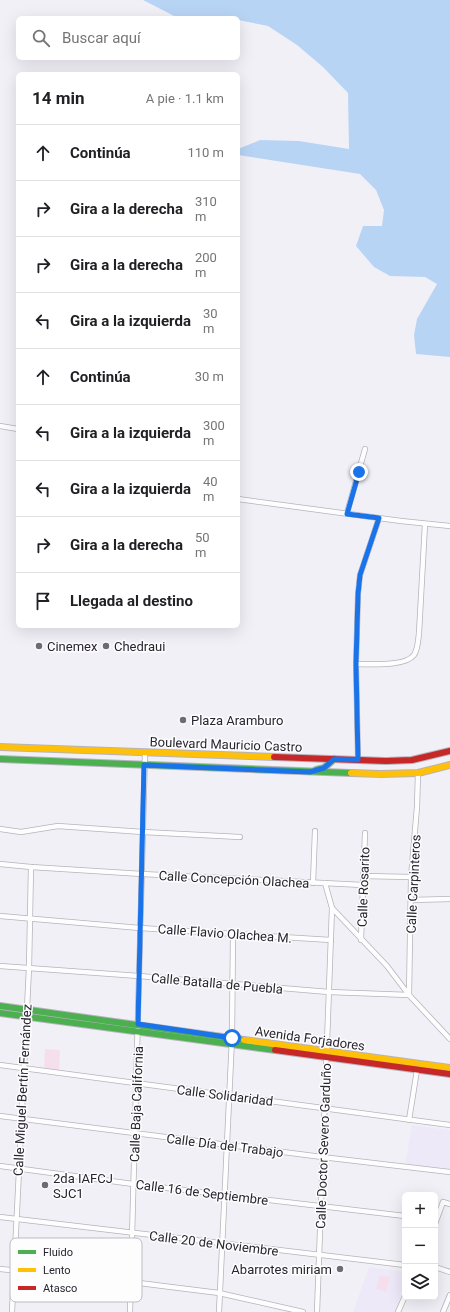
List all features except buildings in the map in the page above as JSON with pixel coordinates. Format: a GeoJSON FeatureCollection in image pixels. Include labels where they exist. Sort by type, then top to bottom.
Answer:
{"type":"FeatureCollection","features":[{"type":"Feature","properties":{"kind":"main road","name":"Boulevard Mauricio Castro"},"geometry":{"type":"LineString","coordinates":[[0,747],[386,761],[412,760],[450,751]]}},
{"type":"Feature","properties":{"kind":"main road","name":"Boulevard Mauricio Castro"},"geometry":{"type":"LineString","coordinates":[[0,759],[381,774],[418,773],[450,765]]}},
{"type":"Feature","properties":{"kind":"main road"},"geometry":{"type":"LineString","coordinates":[[310,772],[324,768],[334,759]]}},
{"type":"Feature","properties":{"kind":"main road","name":"Avenida Forjadores"},"geometry":{"type":"LineString","coordinates":[[0,1006],[232,1038],[417,1070],[450,1074]]}},
{"type":"Feature","properties":{"kind":"main road","name":"Avenida Forjadores"},"geometry":{"type":"LineString","coordinates":[[0,1013],[231,1045],[450,1068]]}},
{"type":"Feature","properties":{"kind":"street"},"geometry":{"type":"LineString","coordinates":[[0,426],[16,429]]}},
{"type":"Feature","properties":{"kind":"street"},"geometry":{"type":"LineString","coordinates":[[347,514],[365,449]]}},
{"type":"Feature","properties":{"kind":"street"},"geometry":{"type":"LineString","coordinates":[[240,499],[450,526]]}},
{"type":"Feature","properties":{"kind":"street"},"geometry":{"type":"LineString","coordinates":[[358,760],[356,664],[359,583],[362,567],[379,518]]}},
{"type":"Feature","properties":{"kind":"street"},"geometry":{"type":"LineString","coordinates":[[356,664],[390,664],[404,661],[413,657],[417,648],[425,524]]}},
{"type":"Feature","properties":{"kind":"street","name":"Calle Baja California"},"geometry":{"type":"LineString","coordinates":[[133,1238],[145,753]]}},
{"type":"Feature","properties":{"kind":"street","name":"Calle Carpinteros"},"geometry":{"type":"LineString","coordinates":[[409,995],[411,877],[417,807],[418,773]]}},
{"type":"Feature","properties":{"kind":"street"},"geometry":{"type":"LineString","coordinates":[[0,829],[21,832],[58,826],[240,837]]}},
{"type":"Feature","properties":{"kind":"street"},"geometry":{"type":"LineString","coordinates":[[313,883],[316,831]]}},
{"type":"Feature","properties":{"kind":"street","name":"Calle Rosarito"},"geometry":{"type":"LineString","coordinates":[[361,940],[365,833]]}},
{"type":"Feature","properties":{"kind":"street","name":"Calle Concepción Olachea"},"geometry":{"type":"LineString","coordinates":[[0,864],[142,874],[363,885]]}},
{"type":"Feature","properties":{"kind":"street","name":"Calle Miguel Bertín Fernández"},"geometry":{"type":"LineString","coordinates":[[15,1238],[29,968],[32,867]]}},
{"type":"Feature","properties":{"kind":"street"},"geometry":{"type":"LineString","coordinates":[[364,876],[411,877]]}},
{"type":"Feature","properties":{"kind":"street","name":"Calle Concepción Olachea"},"geometry":{"type":"LineString","coordinates":[[325,884],[332,908],[395,975],[409,995],[450,1039]]}},
{"type":"Feature","properties":{"kind":"street"},"geometry":{"type":"LineString","coordinates":[[411,900],[450,899]]}},
{"type":"Feature","properties":{"kind":"street","name":"Calle Doctor Severo Garduño"},"geometry":{"type":"LineString","coordinates":[[317,1312],[332,908]]}},
{"type":"Feature","properties":{"kind":"street","name":"Calle Flavio Olachea M."},"geometry":{"type":"LineString","coordinates":[[0,916],[140,928],[331,940]]}},
{"type":"Feature","properties":{"kind":"street"},"geometry":{"type":"LineString","coordinates":[[219,1312],[232,1038],[233,934]]}},
{"type":"Feature","properties":{"kind":"street","name":"Calle Batalla de Puebla"},"geometry":{"type":"LineString","coordinates":[[0,966],[329,992],[409,995]]}},
{"type":"Feature","properties":{"kind":"street","name":"Calle Solidaridad"},"geometry":{"type":"LineString","coordinates":[[0,1065],[450,1125]]}},
{"type":"Feature","properties":{"kind":"street"},"geometry":{"type":"LineString","coordinates":[[409,1120],[417,1070]]}},
{"type":"Feature","properties":{"kind":"street","name":"Calle Día del Trabajo"},"geometry":{"type":"LineString","coordinates":[[0,1116],[450,1172]]}},
{"type":"Feature","properties":{"kind":"street","name":"Calle 16 de Septiembre"},"geometry":{"type":"LineString","coordinates":[[0,1166],[134,1184],[402,1216]]}},
{"type":"Feature","properties":{"kind":"street"},"geometry":{"type":"LineString","coordinates":[[438,1216],[443,1202],[450,1204]]}},
{"type":"Feature","properties":{"kind":"street","name":"Calle 20 de Noviembre"},"geometry":{"type":"LineString","coordinates":[[0,1217],[402,1265]]}},
{"type":"Feature","properties":{"kind":"street"},"geometry":{"type":"LineString","coordinates":[[438,1268],[450,1272]]}},
{"type":"Feature","properties":{"kind":"street"},"geometry":{"type":"LineString","coordinates":[[0,1269],[10,1270]]}},
{"type":"Feature","properties":{"kind":"street"},"geometry":{"type":"LineString","coordinates":[[142,1283],[219,1293],[303,1312]]}},
{"type":"Feature","properties":{"kind":"street"},"geometry":{"type":"LineString","coordinates":[[443,1312],[450,1295]]}},
{"type":"Feature","properties":{"kind":"street"},"geometry":{"type":"LineString","coordinates":[[398,1312],[403,1300]]}},
{"type":"Feature","properties":{"kind":"street","name":"Calle Miguel Bertín Fernández"},"geometry":{"type":"LineString","coordinates":[[12,1302],[12,1312]]}},
{"type":"Feature","properties":{"kind":"street","name":"Calle Baja California"},"geometry":{"type":"LineString","coordinates":[[130,1302],[130,1312]]}},
{"type":"Feature","properties":{"kind":"shaded area"},"geometry":{"type":"Polygon","coordinates":[[[45,1049],[60,1050],[59,1070],[44,1069],[45,1049]]]}},
{"type":"Feature","properties":{"kind":"shaded area"},"geometry":{"type":"Polygon","coordinates":[[[412,1125],[450,1130],[450,1169],[405,1165],[412,1125]]]}},
{"type":"Feature","properties":{"kind":"shaded area"},"geometry":{"type":"Polygon","coordinates":[[[369,1267],[402,1272],[402,1292],[395,1312],[353,1312],[369,1267]]]}},
{"type":"Feature","properties":{"kind":"shaded area"},"geometry":{"type":"Polygon","coordinates":[[[380,1275],[390,1277],[386,1292],[376,1289],[380,1275]]]}},
{"type":"Feature","properties":{"kind":"water"},"geometry":{"type":"Polygon","coordinates":[[[143,0],[450,0],[450,357],[416,354],[414,335],[417,319],[437,284],[425,277],[390,276],[374,267],[356,246],[363,226],[382,226],[384,210],[376,190],[360,174],[240,155],[240,148],[260,140],[299,141],[349,149],[348,93],[323,67],[297,45],[268,26],[240,20],[240,16],[174,16],[143,0]]]}},
{"type":"Feature","properties":{"kind":"traffic: fast"},"geometry":{"type":"LineString","coordinates":[[0,759],[351,773]]}},
{"type":"Feature","properties":{"kind":"traffic: fast"},"geometry":{"type":"LineString","coordinates":[[316,770],[324,768],[334,759]]}},
{"type":"Feature","properties":{"kind":"traffic: fast"},"geometry":{"type":"LineString","coordinates":[[0,1006],[244,1040]]}},
{"type":"Feature","properties":{"kind":"traffic: fast"},"geometry":{"type":"LineString","coordinates":[[0,1013],[275,1050]]}},
{"type":"Feature","properties":{"kind":"traffic: slow"},"geometry":{"type":"LineString","coordinates":[[0,747],[274,757]]}},
{"type":"Feature","properties":{"kind":"traffic: slow"},"geometry":{"type":"LineString","coordinates":[[351,773],[418,773],[450,765]]}},
{"type":"Feature","properties":{"kind":"traffic: slow"},"geometry":{"type":"LineString","coordinates":[[244,1040],[450,1068]]}},
{"type":"Feature","properties":{"kind":"traffic: jam"},"geometry":{"type":"LineString","coordinates":[[274,757],[386,761],[412,760],[450,751]]}},
{"type":"Feature","properties":{"kind":"traffic: jam"},"geometry":{"type":"LineString","coordinates":[[275,1050],[450,1074]]}},
{"type":"Feature","properties":{"kind":"place","name":"Cinemex"},"geometry":{"type":"Point","coordinates":[39,646]}},
{"type":"Feature","properties":{"kind":"place","name":"Chedraui"},"geometry":{"type":"Point","coordinates":[106,646]}},
{"type":"Feature","properties":{"kind":"place","name":"Plaza Aramburo"},"geometry":{"type":"Point","coordinates":[183,720]}},
{"type":"Feature","properties":{"kind":"place","name":"2da IAFCJ SJC1"},"geometry":{"type":"Point","coordinates":[45,1185]}},
{"type":"Feature","properties":{"kind":"place","name":"Abarrotes miriam"},"geometry":{"type":"Point","coordinates":[340,1269]}},
{"type":"Feature","properties":{"kind":"route"},"geometry":{"type":"LineString","coordinates":[[232,1038],[138,1024],[144,765],[310,772],[324,768],[334,759],[358,760],[356,664],[358,594],[362,567],[379,518],[347,514],[359,472]]}}]}
